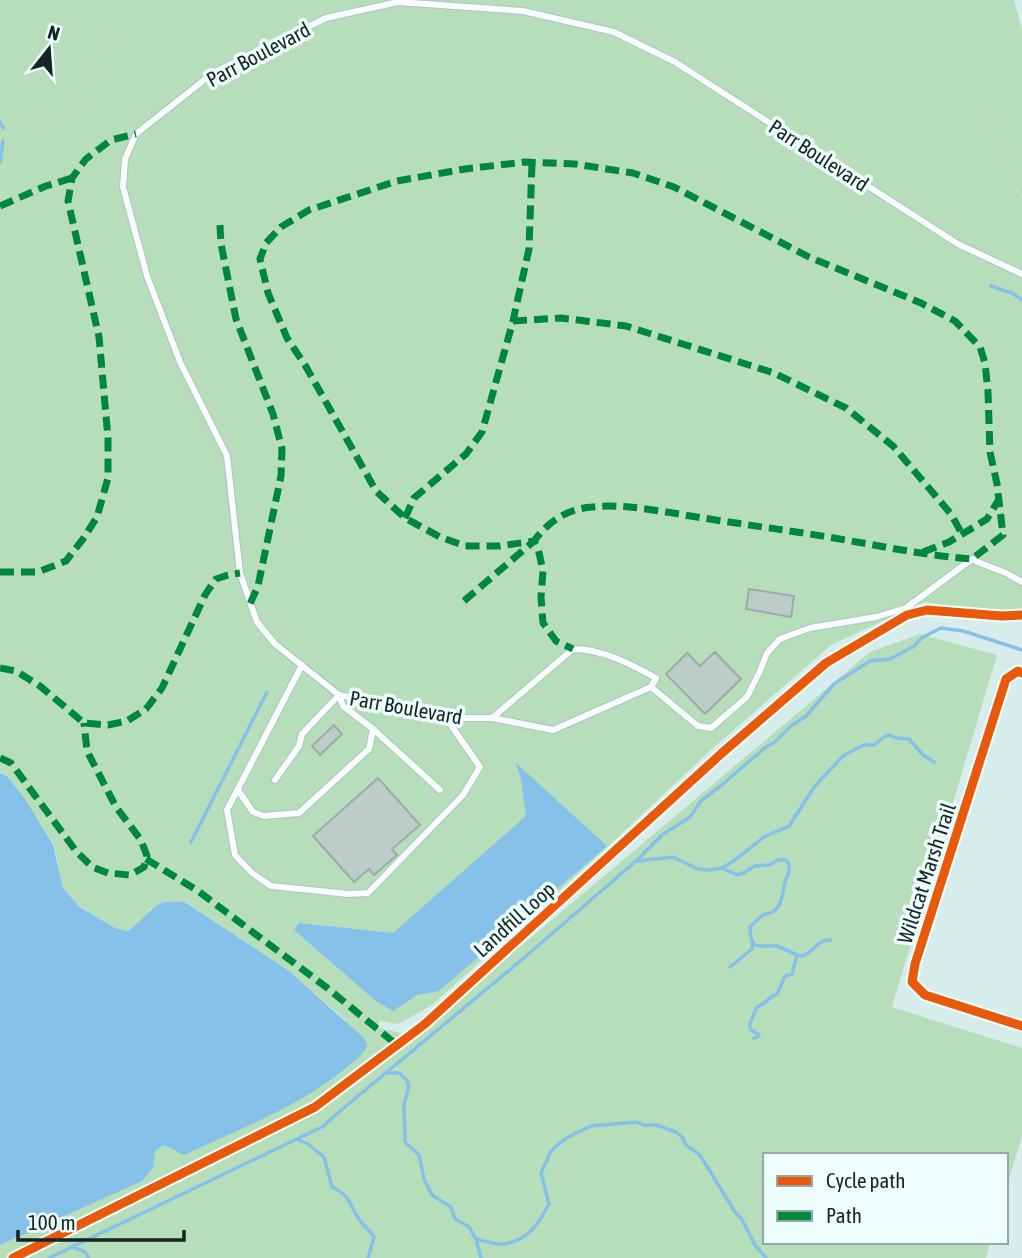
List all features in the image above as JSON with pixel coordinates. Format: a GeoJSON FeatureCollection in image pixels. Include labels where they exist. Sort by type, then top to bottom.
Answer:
{"type":"FeatureCollection","features":[{"type":"Feature","properties":{"kind":"lane","name":"Parr Boulevard"},"geometry":{"type":"LineString","coordinates":[[652,687],[553,730],[492,718],[446,718],[340,695],[275,644],[257,622],[240,573],[227,456],[180,362],[147,276],[123,187],[125,159],[136,134],[213,73],[326,18],[398,2],[523,10],[614,32],[675,62],[958,244],[1022,274]]}},
{"type":"Feature","properties":{"kind":"lane"},"geometry":{"type":"LineString","coordinates":[[492,718],[573,649],[586,649],[628,662],[656,678],[652,687],[698,726],[711,728],[747,697],[767,653],[780,639],[810,628],[876,617],[906,608],[972,559],[1022,582]]}},
{"type":"Feature","properties":{"kind":"lane"},"geometry":{"type":"LineString","coordinates":[[302,665],[227,810],[235,855],[251,873],[271,886],[349,894],[368,892],[463,795],[480,767],[446,718]]}},
{"type":"Feature","properties":{"kind":"lane"},"geometry":{"type":"LineString","coordinates":[[340,695],[342,706],[373,729],[440,790]]}},
{"type":"Feature","properties":{"kind":"lane"},"geometry":{"type":"LineString","coordinates":[[275,779],[299,746],[302,734],[340,695]]}},
{"type":"Feature","properties":{"kind":"lane"},"geometry":{"type":"LineString","coordinates":[[238,790],[253,812],[264,816],[299,813],[369,749],[373,729]]}},
{"type":"Feature","properties":{"kind":"path"},"geometry":{"type":"LineString","coordinates":[[0,137],[73,102],[93,58],[108,0]]}},
{"type":"Feature","properties":{"kind":"path"},"geometry":{"type":"LineString","coordinates":[[903,0],[937,14],[953,33],[964,53],[1017,192],[1022,197]]}},
{"type":"Feature","properties":{"kind":"green space"},"geometry":{"type":"Polygon","coordinates":[[[0,0],[1014,0],[1022,30],[1021,611],[979,610],[924,602],[831,645],[713,748],[432,1005],[398,1024],[380,1021],[375,1027],[414,1036],[870,652],[920,634],[997,655],[892,1007],[1022,1048],[1022,1136],[1008,1182],[1008,1153],[763,1153],[763,1244],[990,1244],[986,1258],[0,1258],[0,964],[347,1021],[288,971],[186,902],[166,903],[151,909],[138,924],[126,931],[115,928],[81,907],[63,889],[54,844],[8,777],[0,772],[0,0]]]}},
{"type":"Feature","properties":{"kind":"water"},"geometry":{"type":"Polygon","coordinates":[[[516,763],[607,846],[439,991],[417,995],[393,1011],[376,1001],[294,930],[299,923],[393,933],[526,816],[516,763]]]}},
{"type":"Feature","properties":{"kind":"water"},"geometry":{"type":"Polygon","coordinates":[[[0,773],[8,777],[25,799],[53,844],[63,888],[80,907],[115,928],[127,931],[162,903],[185,902],[289,971],[364,1038],[367,1045],[361,1055],[346,1068],[289,1106],[184,1155],[164,1145],[155,1151],[153,1168],[142,1181],[0,1245],[0,773]]]}},
{"type":"Feature","properties":{"kind":"building"},"geometry":{"type":"Polygon","coordinates":[[[749,589],[794,596],[791,617],[746,609],[749,589]]]}},
{"type":"Feature","properties":{"kind":"building"},"geometry":{"type":"Polygon","coordinates":[[[715,652],[741,679],[705,714],[666,674],[687,653],[700,666],[715,652]]]}},
{"type":"Feature","properties":{"kind":"building"},"geometry":{"type":"Polygon","coordinates":[[[334,725],[342,734],[320,755],[312,746],[334,725]]]}},
{"type":"Feature","properties":{"kind":"building"},"geometry":{"type":"Polygon","coordinates":[[[378,778],[420,825],[392,849],[397,855],[374,875],[369,869],[354,882],[313,836],[378,778]]]}},
{"type":"Feature","properties":{"kind":"waterway"},"geometry":{"type":"LineString","coordinates":[[0,122],[3,128]]}},
{"type":"Feature","properties":{"kind":"waterway"},"geometry":{"type":"LineString","coordinates":[[0,162],[3,141]]}},
{"type":"Feature","properties":{"kind":"waterway"},"geometry":{"type":"LineString","coordinates":[[991,286],[1012,293],[1022,300]]}},
{"type":"Feature","properties":{"kind":"waterway"},"geometry":{"type":"LineString","coordinates":[[49,1258],[322,1127],[519,962],[636,861],[662,835],[690,817],[701,801],[806,716],[834,684],[870,661],[890,659],[941,628],[963,631],[1022,650]]}},
{"type":"Feature","properties":{"kind":"waterway"},"geometry":{"type":"LineString","coordinates":[[191,842],[267,692]]}},
{"type":"Feature","properties":{"kind":"waterway"},"geometry":{"type":"LineString","coordinates":[[638,861],[673,857],[698,869],[722,868],[764,837],[789,826],[815,786],[844,755],[864,745],[874,745],[884,737],[890,735],[909,739],[923,755],[934,762]]}},
{"type":"Feature","properties":{"kind":"waterway"},"geometry":{"type":"LineString","coordinates":[[722,868],[737,875],[755,866],[769,865],[778,860],[786,860],[789,865],[778,907],[763,915],[750,927],[752,941],[757,946],[776,946],[797,955],[792,974],[785,976],[777,994],[757,1007],[750,1023],[750,1029],[759,1035],[754,1038]]}},
{"type":"Feature","properties":{"kind":"waterway"},"geometry":{"type":"LineString","coordinates":[[797,955],[803,956],[819,943],[831,940]]}},
{"type":"Feature","properties":{"kind":"waterway"},"geometry":{"type":"LineString","coordinates":[[730,967],[752,949],[753,943]]}},
{"type":"Feature","properties":{"kind":"waterway"},"geometry":{"type":"LineString","coordinates":[[386,1073],[399,1073],[406,1079],[409,1086],[404,1104],[405,1142],[419,1155],[424,1179],[432,1195],[451,1207],[455,1219],[469,1227],[476,1239],[481,1258]]}},
{"type":"Feature","properties":{"kind":"waterway"},"geometry":{"type":"LineString","coordinates":[[476,1239],[504,1244],[520,1239],[532,1230],[549,1204],[541,1173],[551,1151],[566,1138],[591,1126],[637,1122],[676,1132],[686,1145],[700,1155],[741,1218],[755,1245],[766,1258]]}},
{"type":"Feature","properties":{"kind":"waterway"},"geometry":{"type":"LineString","coordinates":[[298,1140],[308,1144],[324,1157],[332,1187],[346,1197],[374,1237],[368,1258]]}},
{"type":"Feature","properties":{"kind":"waterway"},"geometry":{"type":"LineString","coordinates":[[74,1248],[84,1251],[88,1258]]}},
{"type":"Feature","properties":{"kind":"marked path"},"geometry":{"type":"LineString","coordinates":[[0,572],[38,572],[66,561],[97,517],[108,478],[108,438],[99,337],[68,201],[72,178],[86,159],[111,140],[136,134]]}},
{"type":"Feature","properties":{"kind":"marked path"},"geometry":{"type":"LineString","coordinates":[[464,601],[534,541],[500,546],[465,546],[440,537],[405,518],[376,491],[287,338],[268,293],[260,259],[266,243],[281,227],[309,210],[397,181],[525,162],[575,164],[633,173],[674,187],[809,257],[921,303],[955,321],[980,347],[985,363],[990,452],[1003,535],[972,559],[648,509],[619,506],[583,508],[559,517],[534,541],[543,571],[543,623],[556,641],[573,649]]}},
{"type":"Feature","properties":{"kind":"marked path"},"geometry":{"type":"LineString","coordinates":[[405,518],[414,498],[466,454],[482,432],[513,321],[529,249],[532,163]]}},
{"type":"Feature","properties":{"kind":"marked path"},"geometry":{"type":"LineString","coordinates":[[0,206],[72,178]]}},
{"type":"Feature","properties":{"kind":"marked path"},"geometry":{"type":"LineString","coordinates":[[220,225],[221,244],[236,319],[273,414],[282,449],[281,476],[258,586],[250,604]]}},
{"type":"Feature","properties":{"kind":"marked path"},"geometry":{"type":"LineString","coordinates":[[513,321],[561,318],[626,326],[774,373],[846,408],[893,446],[951,514],[962,534]]}},
{"type":"Feature","properties":{"kind":"marked path"},"geometry":{"type":"LineString","coordinates":[[923,552],[949,542],[987,519],[999,499]]}},
{"type":"Feature","properties":{"kind":"marked path"},"geometry":{"type":"LineString","coordinates":[[0,668],[16,671],[40,686],[84,723],[108,725],[127,721],[146,709],[162,688],[205,595],[216,579],[240,573]]}},
{"type":"Feature","properties":{"kind":"marked path"},"geometry":{"type":"LineString","coordinates":[[0,758],[11,763],[76,851],[92,867],[108,873],[130,875],[144,867],[147,856],[141,840],[116,807],[87,751],[84,723]]}},
{"type":"Feature","properties":{"kind":"marked path"},"geometry":{"type":"LineString","coordinates":[[146,859],[198,891],[326,987],[397,1045]]}},
{"type":"Feature","properties":{"kind":"cycle path","name":"Landfill Loop"},"geometry":{"type":"LineString","coordinates":[[13,1258],[315,1107],[425,1024],[722,753],[826,663],[907,615],[927,610],[1001,616],[1022,615]]}},
{"type":"Feature","properties":{"kind":"cycle path","name":"Wildcat Marsh Trail"},"geometry":{"type":"LineString","coordinates":[[1022,673],[1018,671],[1006,679],[915,964],[912,982],[925,995],[1022,1026]]}}]}
